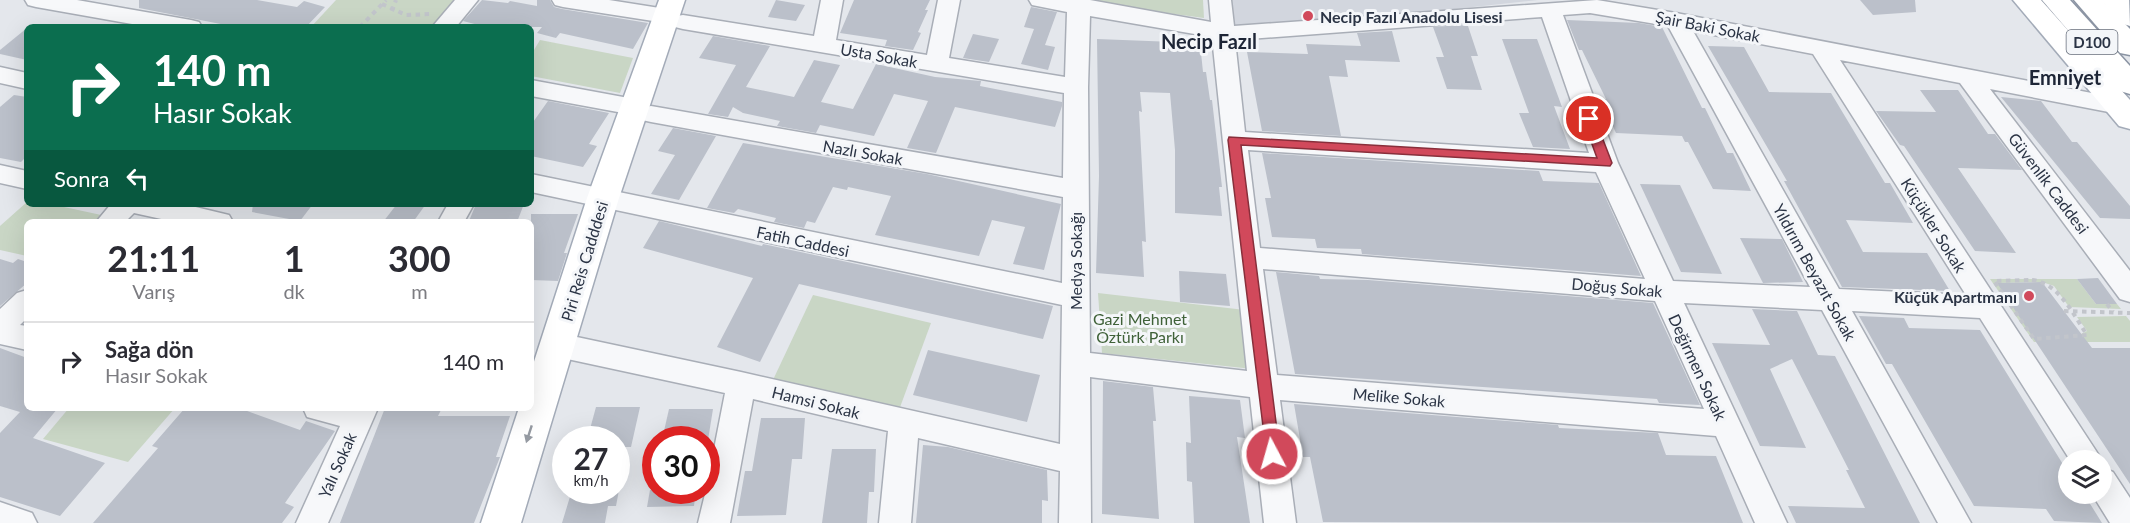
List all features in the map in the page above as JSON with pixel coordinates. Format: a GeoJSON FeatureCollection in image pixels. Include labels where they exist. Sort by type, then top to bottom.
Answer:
{"type":"FeatureCollection","features":[{"type":"Feature","properties":{"kind":"main road"},"geometry":{"type":"LineString","coordinates":[[2026,0],[2126,95]]}},
{"type":"Feature","properties":{"kind":"main road","name":"D100"},"geometry":{"type":"LineString","coordinates":[[2055,0],[2126,95]]}},
{"type":"Feature","properties":{"kind":"main road","name":"D100"},"geometry":{"type":"LineString","coordinates":[[2086,0],[2130,46]]}},
{"type":"Feature","properties":{"kind":"main road"},"geometry":{"type":"LineString","coordinates":[[2114,0],[2130,17]]}},
{"type":"Feature","properties":{"kind":"main road","name":"Piri Reis Cadddesi"},"geometry":{"type":"LineString","coordinates":[[525,523],[568,347],[612,201],[678,10]]}},
{"type":"Feature","properties":{"kind":"main road","name":"Piri Reis Cadddesi"},"geometry":{"type":"LineString","coordinates":[[501,523],[568,347]]}},
{"type":"Feature","properties":{"kind":"street"},"geometry":{"type":"LineString","coordinates":[[36,0],[174,24]]}},
{"type":"Feature","properties":{"kind":"street"},"geometry":{"type":"LineString","coordinates":[[440,19],[467,0]]}},
{"type":"Feature","properties":{"kind":"street","name":"Usta Sokak"},"geometry":{"type":"LineString","coordinates":[[563,0],[678,10],[823,46],[1076,87]]}},
{"type":"Feature","properties":{"kind":"street"},"geometry":{"type":"LineString","coordinates":[[823,46],[832,0]]}},
{"type":"Feature","properties":{"kind":"street"},"geometry":{"type":"LineString","coordinates":[[936,65],[949,0]]}},
{"type":"Feature","properties":{"kind":"street","name":"Şair Baki Sokak"},"geometry":{"type":"LineString","coordinates":[[1040,0],[1079,3],[1222,33],[1550,9],[1589,3],[1967,76],[2126,95]]}},
{"type":"Feature","properties":{"kind":"street"},"geometry":{"type":"LineString","coordinates":[[1220,0],[1247,257],[1265,386],[1280,523]]}},
{"type":"Feature","properties":{"kind":"street","name":"Medya Sokağı"},"geometry":{"type":"LineString","coordinates":[[1075,523],[1075,190],[1079,3]]}},
{"type":"Feature","properties":{"kind":"street","name":"Değirmen Sokak"},"geometry":{"type":"LineString","coordinates":[[1550,9],[1605,163],[1771,523]]}},
{"type":"Feature","properties":{"kind":"street","name":"Yıldırım Beyazıt Sokak"},"geometry":{"type":"LineString","coordinates":[[1676,20],[1955,523]]}},
{"type":"Feature","properties":{"kind":"street","name":"Küçükler Sokak"},"geometry":{"type":"LineString","coordinates":[[1821,48],[2080,450]]}},
{"type":"Feature","properties":{"kind":"street","name":"Güvenlik Caddesi"},"geometry":{"type":"LineString","coordinates":[[1967,76],[2130,291]]}},
{"type":"Feature","properties":{"kind":"street","name":"Nazlı Sokak"},"geometry":{"type":"LineString","coordinates":[[534,89],[1075,190]]}},
{"type":"Feature","properties":{"kind":"street"},"geometry":{"type":"LineString","coordinates":[[1234,140],[1605,163]]}},
{"type":"Feature","properties":{"kind":"street"},"geometry":{"type":"LineString","coordinates":[[0,174],[24,179]]}},
{"type":"Feature","properties":{"kind":"street","name":"Fatih Caddesi"},"geometry":{"type":"LineString","coordinates":[[534,184],[1075,297]]}},
{"type":"Feature","properties":{"kind":"street"},"geometry":{"type":"LineString","coordinates":[[112,219],[124,207]]}},
{"type":"Feature","properties":{"kind":"street"},"geometry":{"type":"LineString","coordinates":[[183,208],[211,219]]}},
{"type":"Feature","properties":{"kind":"street","name":"Doğuş Sokak"},"geometry":{"type":"LineString","coordinates":[[1247,257],[1663,291],[1987,308]]}},
{"type":"Feature","properties":{"kind":"street"},"geometry":{"type":"LineString","coordinates":[[24,304],[0,329],[24,337]]}},
{"type":"Feature","properties":{"kind":"street","name":"Hamsi Sokak"},"geometry":{"type":"LineString","coordinates":[[568,347],[741,384],[1075,462]]}},
{"type":"Feature","properties":{"kind":"street","name":"Melike Sokak"},"geometry":{"type":"LineString","coordinates":[[1074,363],[1265,386],[1724,424]]}},
{"type":"Feature","properties":{"kind":"street"},"geometry":{"type":"LineString","coordinates":[[714,523],[741,384]]}},
{"type":"Feature","properties":{"kind":"street"},"geometry":{"type":"LineString","coordinates":[[344,411],[361,413]]}},
{"type":"Feature","properties":{"kind":"street","name":"Yalı Sokak"},"geometry":{"type":"LineString","coordinates":[[312,523],[361,413]]}},
{"type":"Feature","properties":{"kind":"street"},"geometry":{"type":"LineString","coordinates":[[895,523],[904,423]]}},
{"type":"Feature","properties":{"kind":"street"},"geometry":{"type":"LineString","coordinates":[[2112,498],[2128,523]]}},
{"type":"Feature","properties":{"kind":"street"},"geometry":{"type":"LineString","coordinates":[[0,517],[21,523]]}},
{"type":"Feature","properties":{"kind":"path"},"geometry":{"type":"LineString","coordinates":[[363,24],[386,0]]}},
{"type":"Feature","properties":{"kind":"path"},"geometry":{"type":"LineString","coordinates":[[392,11],[396,0]]}},
{"type":"Feature","properties":{"kind":"path"},"geometry":{"type":"LineString","coordinates":[[382,4],[405,16],[425,15],[440,19]]}},
{"type":"Feature","properties":{"kind":"path"},"geometry":{"type":"LineString","coordinates":[[1994,281],[2040,281],[2051,285],[2067,308],[2073,312],[2087,335],[2034,339],[1994,281]]}},
{"type":"Feature","properties":{"kind":"path"},"geometry":{"type":"LineString","coordinates":[[2107,304],[2113,313]]}},
{"type":"Feature","properties":{"kind":"path"},"geometry":{"type":"LineString","coordinates":[[2064,311],[2130,313]]}},
{"type":"Feature","properties":{"kind":"shaded area","name":"Necip Fazıl Anadolu Lisesi"},"geometry":{"type":"Polygon","coordinates":[[[1220,0],[1538,0],[1233,33],[1220,0]]]}},
{"type":"Feature","properties":{"kind":"green space"},"geometry":{"type":"Polygon","coordinates":[[[336,0],[460,0],[440,24],[314,24],[336,0]]]}},
{"type":"Feature","properties":{"kind":"green space"},"geometry":{"type":"Polygon","coordinates":[[[1097,0],[1203,0],[1204,18],[1107,5],[1097,0]]]}},
{"type":"Feature","properties":{"kind":"green space"},"geometry":{"type":"Polygon","coordinates":[[[540,40],[633,58],[620,93],[534,77],[534,50],[540,40]]]}},
{"type":"Feature","properties":{"kind":"green space"},"geometry":{"type":"Polygon","coordinates":[[[24,205],[24,207],[64,207],[106,216],[103,219],[24,219],[24,255],[0,250],[0,226],[24,205]]]}},
{"type":"Feature","properties":{"kind":"green space"},"geometry":{"type":"Polygon","coordinates":[[[1990,279],[2077,279],[2096,304],[2117,304],[2121,309],[2069,307],[2054,286],[2042,282],[1997,283],[2081,334],[2087,331],[2077,317],[2126,316],[2130,321],[2130,342],[2034,342],[1990,279]]]}},
{"type":"Feature","properties":{"kind":"green space","name":"Gazi Mehmet Öztürk Parkı"},"geometry":{"type":"Polygon","coordinates":[[[1098,293],[1245,310],[1253,369],[1102,353],[1098,293]]]}},
{"type":"Feature","properties":{"kind":"green space"},"geometry":{"type":"Polygon","coordinates":[[[813,295],[931,323],[899,410],[772,382],[813,295]]]}},
{"type":"Feature","properties":{"kind":"green space"},"geometry":{"type":"Polygon","coordinates":[[[66,411],[172,411],[128,462],[43,439],[66,411]]]}},
{"type":"Feature","properties":{"kind":"building"},"geometry":{"type":"Polygon","coordinates":[[[139,0],[257,0],[297,7],[304,1],[325,7],[309,24],[221,24],[139,8],[139,0]]]}},
{"type":"Feature","properties":{"kind":"building"},"geometry":{"type":"Polygon","coordinates":[[[482,0],[508,3],[510,1],[537,6],[537,0],[550,0],[554,7],[562,9],[648,23],[633,49],[560,33],[556,38],[537,33],[542,27],[534,27],[534,24],[474,24],[463,21],[482,0]]]}},
{"type":"Feature","properties":{"kind":"building"},"geometry":{"type":"Polygon","coordinates":[[[776,0],[805,5],[796,21],[768,17],[776,0]]]}},
{"type":"Feature","properties":{"kind":"building"},"geometry":{"type":"Polygon","coordinates":[[[854,0],[930,0],[918,32],[921,33],[913,50],[885,46],[887,40],[840,33],[854,0]]]}},
{"type":"Feature","properties":{"kind":"building"},"geometry":{"type":"Polygon","coordinates":[[[1860,0],[1915,0],[1916,12],[1873,15],[1860,0]]]}},
{"type":"Feature","properties":{"kind":"building"},"geometry":{"type":"Polygon","coordinates":[[[1031,7],[1057,12],[1045,45],[1055,47],[1048,70],[1021,64],[1034,29],[1024,27],[1031,7]]]}},
{"type":"Feature","properties":{"kind":"building"},"geometry":{"type":"Polygon","coordinates":[[[1567,20],[1639,23],[1662,27],[1702,108],[1705,108],[1727,153],[1733,153],[1751,191],[1713,189],[1688,142],[1685,142],[1682,136],[1616,133],[1600,99],[1606,99],[1582,50],[1579,50],[1567,20]]]}},
{"type":"Feature","properties":{"kind":"building"},"geometry":{"type":"Polygon","coordinates":[[[1468,26],[1478,56],[1471,56],[1482,90],[1447,89],[1436,57],[1444,57],[1433,27],[1468,26]]]}},
{"type":"Feature","properties":{"kind":"building"},"geometry":{"type":"Polygon","coordinates":[[[24,30],[24,59],[0,54],[0,50],[24,30]]]}},
{"type":"Feature","properties":{"kind":"building"},"geometry":{"type":"Polygon","coordinates":[[[1392,31],[1400,62],[1345,60],[1348,77],[1329,76],[1341,136],[1262,131],[1247,52],[1308,54],[1306,44],[1361,46],[1357,33],[1392,31]]]}},
{"type":"Feature","properties":{"kind":"building"},"geometry":{"type":"Polygon","coordinates":[[[973,34],[999,39],[989,62],[963,58],[973,34]]]}},
{"type":"Feature","properties":{"kind":"building"},"geometry":{"type":"Polygon","coordinates":[[[713,36],[770,46],[746,87],[794,97],[814,60],[840,65],[821,102],[853,109],[876,64],[935,77],[981,81],[980,86],[1062,102],[1062,106],[1055,127],[955,107],[936,153],[907,148],[928,101],[894,94],[874,136],[820,125],[816,133],[777,126],[780,121],[743,113],[733,107],[728,117],[708,114],[736,65],[699,58],[713,36]]]}},
{"type":"Feature","properties":{"kind":"building"},"geometry":{"type":"Polygon","coordinates":[[[1097,39],[1200,43],[1203,72],[1206,72],[1210,100],[1212,100],[1222,187],[1219,187],[1222,216],[1175,213],[1175,150],[1170,93],[1140,92],[1146,242],[1142,241],[1144,277],[1096,273],[1099,176],[1097,39]]]}},
{"type":"Feature","properties":{"kind":"building"},"geometry":{"type":"Polygon","coordinates":[[[1502,39],[1537,39],[1562,107],[1554,106],[1570,149],[1533,147],[1519,113],[1529,113],[1502,39]]]}},
{"type":"Feature","properties":{"kind":"building"},"geometry":{"type":"Polygon","coordinates":[[[1708,46],[1744,47],[1769,92],[1831,93],[1885,183],[1890,183],[1913,223],[1846,220],[1863,252],[1927,253],[1950,291],[1842,287],[1784,181],[1787,181],[1708,46]]]}},
{"type":"Feature","properties":{"kind":"building"},"geometry":{"type":"Polygon","coordinates":[[[1920,90],[1958,90],[1988,134],[1995,134],[2022,170],[1958,168],[2016,253],[1975,251],[1904,146],[1900,145],[1876,111],[1936,112],[1920,90]]]}},
{"type":"Feature","properties":{"kind":"building"},"geometry":{"type":"Polygon","coordinates":[[[14,95],[24,97],[24,159],[21,162],[0,158],[0,107],[14,95]]]}},
{"type":"Feature","properties":{"kind":"building"},"geometry":{"type":"Polygon","coordinates":[[[2001,97],[2041,101],[2072,142],[2077,142],[2130,206],[2130,219],[2100,218],[2001,97]]]}},
{"type":"Feature","properties":{"kind":"building"},"geometry":{"type":"Polygon","coordinates":[[[548,101],[609,113],[589,144],[597,146],[583,167],[534,157],[534,121],[548,101]]]}},
{"type":"Feature","properties":{"kind":"building"},"geometry":{"type":"Polygon","coordinates":[[[673,128],[716,136],[679,200],[651,194],[675,155],[658,151],[673,128]]]}},
{"type":"Feature","properties":{"kind":"building"},"geometry":{"type":"Polygon","coordinates":[[[743,143],[927,174],[1061,204],[1044,270],[1013,264],[1025,227],[992,220],[979,256],[875,235],[891,196],[848,187],[847,190],[833,187],[815,223],[807,221],[804,228],[774,222],[776,218],[738,209],[734,213],[707,208],[743,143]]]}},
{"type":"Feature","properties":{"kind":"building"},"geometry":{"type":"Polygon","coordinates":[[[1262,153],[1539,171],[1543,181],[1599,183],[1641,276],[1362,254],[1361,249],[1317,248],[1315,239],[1272,237],[1265,198],[1271,198],[1262,153]]]}},
{"type":"Feature","properties":{"kind":"building"},"geometry":{"type":"Polygon","coordinates":[[[1640,184],[1680,185],[1722,274],[1681,272],[1640,184]]]}},
{"type":"Feature","properties":{"kind":"building"},"geometry":{"type":"Polygon","coordinates":[[[253,207],[311,207],[302,219],[252,212],[253,207]]]}},
{"type":"Feature","properties":{"kind":"building"},"geometry":{"type":"Polygon","coordinates":[[[395,207],[424,207],[415,219],[385,219],[395,207]]]}},
{"type":"Feature","properties":{"kind":"building"},"geometry":{"type":"Polygon","coordinates":[[[475,207],[523,207],[518,219],[470,219],[475,207]]]}},
{"type":"Feature","properties":{"kind":"building"},"geometry":{"type":"Polygon","coordinates":[[[531,214],[578,214],[564,253],[567,253],[558,281],[534,280],[534,219],[531,219],[531,214]]]}},
{"type":"Feature","properties":{"kind":"building"},"geometry":{"type":"Polygon","coordinates":[[[659,221],[762,246],[763,244],[1053,306],[1043,339],[799,284],[760,362],[717,347],[753,278],[643,248],[659,221]]]}},
{"type":"Feature","properties":{"kind":"building"},"geometry":{"type":"Polygon","coordinates":[[[1740,238],[1782,239],[1803,282],[1763,283],[1740,238]]]}},
{"type":"Feature","properties":{"kind":"building"},"geometry":{"type":"Polygon","coordinates":[[[0,259],[13,263],[18,259],[24,261],[24,286],[0,306],[0,259]]]}},
{"type":"Feature","properties":{"kind":"building"},"geometry":{"type":"Polygon","coordinates":[[[1179,271],[1226,274],[1230,306],[1180,302],[1179,271]]]}},
{"type":"Feature","properties":{"kind":"building"},"geometry":{"type":"Polygon","coordinates":[[[1276,272],[1319,276],[1320,279],[1368,280],[1653,303],[1700,405],[1659,403],[1657,399],[1295,374],[1276,272]]]}},
{"type":"Feature","properties":{"kind":"building"},"geometry":{"type":"Polygon","coordinates":[[[2098,278],[2117,304],[2096,304],[2077,279],[2098,278]]]}},
{"type":"Feature","properties":{"kind":"building"},"geometry":{"type":"Polygon","coordinates":[[[2042,282],[2092,348],[2130,348],[2130,484],[2112,457],[2112,450],[2108,450],[1997,283],[2042,282]]]}},
{"type":"Feature","properties":{"kind":"building"},"geometry":{"type":"Polygon","coordinates":[[[1752,309],[1797,311],[1818,355],[1835,356],[1920,523],[1796,523],[1788,506],[1865,508],[1846,470],[1849,470],[1792,359],[1770,369],[1806,448],[1760,446],[1712,343],[1770,345],[1752,309]]]}},
{"type":"Feature","properties":{"kind":"building"},"geometry":{"type":"Polygon","coordinates":[[[1859,316],[1904,318],[1909,328],[1980,330],[2058,456],[2058,504],[2090,504],[2102,523],[2054,521],[2046,509],[1974,506],[1892,364],[1886,364],[1859,316]]]}},
{"type":"Feature","properties":{"kind":"building"},"geometry":{"type":"Polygon","coordinates":[[[0,348],[24,357],[24,411],[56,411],[33,438],[105,463],[60,516],[0,497],[0,433],[20,412],[0,406],[0,348]]]}},
{"type":"Feature","properties":{"kind":"building"},"geometry":{"type":"Polygon","coordinates":[[[928,350],[1040,375],[1027,422],[913,395],[928,350]]]}},
{"type":"Feature","properties":{"kind":"building"},"geometry":{"type":"Polygon","coordinates":[[[1103,381],[1153,387],[1159,519],[1102,514],[1103,381]]]}},
{"type":"Feature","properties":{"kind":"building"},"geometry":{"type":"Polygon","coordinates":[[[1189,396],[1240,400],[1245,438],[1237,437],[1250,523],[1194,523],[1192,482],[1187,481],[1186,442],[1191,443],[1189,396]]]}},
{"type":"Feature","properties":{"kind":"building"},"geometry":{"type":"Polygon","coordinates":[[[1294,404],[1558,425],[1559,428],[1658,433],[1666,455],[1716,456],[1743,523],[1323,522],[1310,457],[1303,457],[1294,404]]]}},
{"type":"Feature","properties":{"kind":"building"},"geometry":{"type":"Polygon","coordinates":[[[596,407],[640,407],[631,447],[630,426],[591,426],[596,407]]]}},
{"type":"Feature","properties":{"kind":"building"},"geometry":{"type":"Polygon","coordinates":[[[669,409],[713,409],[710,426],[665,426],[669,409]]]}},
{"type":"Feature","properties":{"kind":"building"},"geometry":{"type":"Polygon","coordinates":[[[182,411],[247,411],[300,430],[306,421],[335,431],[285,503],[294,507],[282,523],[93,523],[158,448],[152,446],[182,411]]]}},
{"type":"Feature","properties":{"kind":"building"},"geometry":{"type":"Polygon","coordinates":[[[384,411],[440,411],[438,416],[510,416],[496,457],[500,457],[474,523],[340,523],[384,411]]]}},
{"type":"Feature","properties":{"kind":"building"},"geometry":{"type":"Polygon","coordinates":[[[761,418],[805,418],[802,459],[792,459],[786,515],[737,516],[745,471],[752,471],[761,418]]]}},
{"type":"Feature","properties":{"kind":"building"},"geometry":{"type":"Polygon","coordinates":[[[923,445],[948,447],[1047,470],[1048,501],[1042,500],[1042,523],[916,523],[923,445]]]}},
{"type":"Feature","properties":{"kind":"building"},"geometry":{"type":"Polygon","coordinates":[[[832,449],[876,449],[874,492],[869,492],[867,523],[822,523],[832,449]]]}},
{"type":"Feature","properties":{"kind":"building"},"geometry":{"type":"Polygon","coordinates":[[[568,504],[616,504],[616,506],[608,506],[605,523],[562,523],[568,504]]]}},
{"type":"Feature","properties":{"kind":"building"},"geometry":{"type":"Polygon","coordinates":[[[648,504],[694,504],[694,506],[647,507],[648,504]]]}},
{"type":"Feature","properties":{"kind":"place","name":"Necip Fazıl Anadolu Lisesi"},"geometry":{"type":"Point","coordinates":[1308,16]}},
{"type":"Feature","properties":{"kind":"place","name":"Küçük Apartmanı"},"geometry":{"type":"Point","coordinates":[2029,296]}},
{"type":"Feature","properties":{"kind":"district","name":"Necip Fazıl"},"geometry":{"type":"Point","coordinates":[1209,41]}},
{"type":"Feature","properties":{"kind":"district","name":"Emniyet"},"geometry":{"type":"Point","coordinates":[2065,77]}},
{"type":"Feature","properties":{"kind":"route"},"geometry":{"type":"LineString","coordinates":[[1272,454],[1234,140],[1605,163],[1589,119]]}}]}
